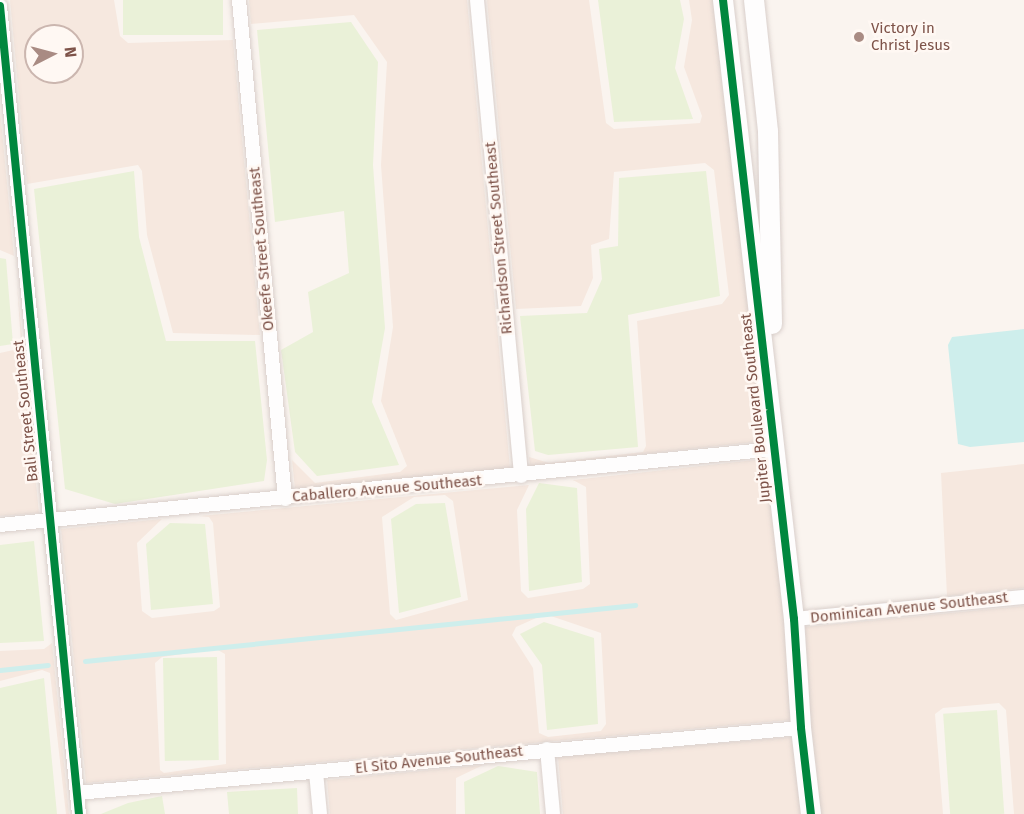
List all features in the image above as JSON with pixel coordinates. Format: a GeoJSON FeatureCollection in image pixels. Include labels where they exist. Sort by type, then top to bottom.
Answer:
{"type":"FeatureCollection","features":[{"type":"Feature","properties":{"kind":"street","name":"Okeefe Street Southeast"},"geometry":{"type":"LineString","coordinates":[[239,0],[285,499]]}},
{"type":"Feature","properties":{"kind":"street","name":"Richardson Street Southeast"},"geometry":{"type":"LineString","coordinates":[[477,0],[521,476]]}},
{"type":"Feature","properties":{"kind":"street","name":"Jupiter Boulevard Southeast"},"geometry":{"type":"LineString","coordinates":[[723,0],[794,620],[801,728],[811,814]]}},
{"type":"Feature","properties":{"kind":"street","name":"Jupiter Boulevard Southeast"},"geometry":{"type":"LineString","coordinates":[[754,0],[768,132],[774,449]]}},
{"type":"Feature","properties":{"kind":"street","name":"Bali Street Southeast"},"geometry":{"type":"LineString","coordinates":[[0,6],[79,814]]}},
{"type":"Feature","properties":{"kind":"street","name":"Caballero Avenue Southeast"},"geometry":{"type":"LineString","coordinates":[[0,525],[521,476],[774,449]]}},
{"type":"Feature","properties":{"kind":"street","name":"Dominican Avenue Southeast"},"geometry":{"type":"LineString","coordinates":[[794,620],[1024,597]]}},
{"type":"Feature","properties":{"kind":"street","name":"El Sito Avenue Southeast"},"geometry":{"type":"LineString","coordinates":[[77,793],[801,728]]}},
{"type":"Feature","properties":{"kind":"street"},"geometry":{"type":"LineString","coordinates":[[548,749],[553,814]]}},
{"type":"Feature","properties":{"kind":"street"},"geometry":{"type":"LineString","coordinates":[[316,772],[320,814]]}},
{"type":"Feature","properties":{"kind":"shaded area"},"geometry":{"type":"Polygon","coordinates":[[[10,0],[114,0],[120,36],[128,43],[233,40],[260,335],[173,333],[147,235],[142,171],[138,165],[27,184],[10,0]]]}},
{"type":"Feature","properties":{"kind":"shaded area"},"geometry":{"type":"Polygon","coordinates":[[[249,0],[467,0],[510,468],[295,489],[292,460],[315,483],[400,472],[407,466],[381,401],[393,327],[381,165],[387,62],[354,15],[251,24],[249,0]]]}},
{"type":"Feature","properties":{"kind":"shaded area"},"geometry":{"type":"Polygon","coordinates":[[[487,0],[589,0],[606,123],[614,129],[700,123],[702,116],[684,67],[692,20],[689,0],[713,0],[764,441],[530,466],[529,457],[549,463],[643,452],[646,446],[637,321],[722,304],[729,295],[714,170],[705,163],[614,172],[609,239],[591,245],[593,278],[581,306],[516,309],[487,0]]]}},
{"type":"Feature","properties":{"kind":"shaded area"},"geometry":{"type":"Polygon","coordinates":[[[0,110],[14,256],[0,250],[0,110]]]}},
{"type":"Feature","properties":{"kind":"shaded area"},"geometry":{"type":"Polygon","coordinates":[[[17,283],[39,513],[0,516],[0,353],[18,349],[21,343],[17,283]]]}},
{"type":"Feature","properties":{"kind":"shaded area"},"geometry":{"type":"Polygon","coordinates":[[[765,459],[785,620],[790,720],[86,783],[61,529],[162,519],[137,543],[142,611],[152,618],[214,611],[220,607],[213,523],[209,517],[199,516],[529,485],[517,510],[521,591],[528,598],[583,589],[590,584],[586,487],[573,480],[765,459]],[[445,495],[414,497],[382,517],[390,614],[396,620],[468,600],[453,501],[445,495]],[[545,614],[516,627],[512,635],[533,668],[539,733],[548,737],[601,731],[606,724],[601,633],[545,614]],[[216,649],[162,657],[155,663],[160,770],[164,773],[226,764],[225,654],[216,649]]]}},
{"type":"Feature","properties":{"kind":"shaded area"},"geometry":{"type":"Polygon","coordinates":[[[1024,464],[1024,588],[947,596],[941,473],[1024,464]]]}},
{"type":"Feature","properties":{"kind":"shaded area"},"geometry":{"type":"Polygon","coordinates":[[[1024,606],[1024,814],[1014,814],[1006,710],[999,703],[943,708],[935,714],[943,814],[821,814],[811,727],[805,627],[1024,606]]]}},
{"type":"Feature","properties":{"kind":"shaded area"},"geometry":{"type":"Polygon","coordinates":[[[52,643],[69,814],[66,814],[50,673],[42,670],[0,681],[0,651],[44,649],[52,643]]]}},
{"type":"Feature","properties":{"kind":"shaded area"},"geometry":{"type":"Polygon","coordinates":[[[792,737],[801,814],[563,814],[558,757],[792,737]]]}},
{"type":"Feature","properties":{"kind":"shaded area"},"geometry":{"type":"Polygon","coordinates":[[[483,765],[456,778],[456,814],[330,814],[327,780],[483,765]]]}},
{"type":"Feature","properties":{"kind":"green space"},"geometry":{"type":"Polygon","coordinates":[[[123,0],[223,0],[223,35],[123,35],[123,0]]]}},
{"type":"Feature","properties":{"kind":"green space"},"geometry":{"type":"Polygon","coordinates":[[[598,0],[680,0],[684,19],[675,68],[693,119],[614,122],[598,0]]]}},
{"type":"Feature","properties":{"kind":"green space"},"geometry":{"type":"Polygon","coordinates":[[[351,22],[378,62],[373,165],[385,328],[372,402],[399,465],[317,476],[295,452],[281,350],[313,332],[308,292],[349,273],[344,211],[275,222],[257,30],[351,22]]]}},
{"type":"Feature","properties":{"kind":"green space"},"geometry":{"type":"Polygon","coordinates":[[[134,171],[139,237],[166,341],[255,341],[267,460],[264,481],[115,504],[65,489],[34,189],[134,171]]]}},
{"type":"Feature","properties":{"kind":"green space"},"geometry":{"type":"Polygon","coordinates":[[[706,171],[720,296],[628,315],[638,447],[548,455],[535,451],[520,316],[587,313],[602,279],[599,249],[618,246],[619,178],[706,171]]]}},
{"type":"Feature","properties":{"kind":"green space"},"geometry":{"type":"Polygon","coordinates":[[[0,258],[6,259],[13,344],[0,346],[0,258]]]}},
{"type":"Feature","properties":{"kind":"green space"},"geometry":{"type":"Polygon","coordinates":[[[539,483],[577,488],[582,582],[529,591],[526,509],[539,483]]]}},
{"type":"Feature","properties":{"kind":"green space"},"geometry":{"type":"Polygon","coordinates":[[[445,503],[461,597],[399,613],[391,519],[416,504],[445,503]]]}},
{"type":"Feature","properties":{"kind":"green space"},"geometry":{"type":"Polygon","coordinates":[[[170,523],[205,524],[213,604],[151,610],[146,544],[170,523]]]}},
{"type":"Feature","properties":{"kind":"green space"},"geometry":{"type":"Polygon","coordinates":[[[34,541],[44,641],[0,643],[0,545],[34,541]]]}},
{"type":"Feature","properties":{"kind":"green space"},"geometry":{"type":"Polygon","coordinates":[[[544,622],[594,638],[598,724],[547,730],[542,665],[520,634],[544,622]]]}},
{"type":"Feature","properties":{"kind":"green space"},"geometry":{"type":"Polygon","coordinates":[[[217,657],[219,760],[165,761],[163,658],[217,657]]]}},
{"type":"Feature","properties":{"kind":"green space"},"geometry":{"type":"Polygon","coordinates":[[[44,678],[57,814],[0,814],[0,688],[44,678]]]}},
{"type":"Feature","properties":{"kind":"green space"},"geometry":{"type":"Polygon","coordinates":[[[997,710],[1004,814],[950,814],[943,714],[997,710]]]}},
{"type":"Feature","properties":{"kind":"green space"},"geometry":{"type":"Polygon","coordinates":[[[498,766],[537,772],[540,814],[465,814],[464,782],[498,766]]]}},
{"type":"Feature","properties":{"kind":"green space"},"geometry":{"type":"Polygon","coordinates":[[[297,788],[298,814],[229,814],[227,792],[297,788]]]}},
{"type":"Feature","properties":{"kind":"green space"},"geometry":{"type":"Polygon","coordinates":[[[162,796],[165,814],[101,814],[128,803],[162,796]]]}},
{"type":"Feature","properties":{"kind":"water"},"geometry":{"type":"Polygon","coordinates":[[[1024,329],[1024,442],[970,447],[958,444],[948,345],[952,337],[1024,329]]]}},
{"type":"Feature","properties":{"kind":"waterway"},"geometry":{"type":"LineString","coordinates":[[85,661],[635,605]]}},
{"type":"Feature","properties":{"kind":"waterway"},"geometry":{"type":"LineString","coordinates":[[0,670],[48,665]]}},
{"type":"Feature","properties":{"kind":"cycle path"},"geometry":{"type":"LineString","coordinates":[[723,0],[794,619],[801,728],[811,814]]}},
{"type":"Feature","properties":{"kind":"cycle path"},"geometry":{"type":"LineString","coordinates":[[0,6],[79,814]]}},
{"type":"Feature","properties":{"kind":"place","name":"Victory in Christ Jesus"},"geometry":{"type":"Point","coordinates":[859,37]}}]}
